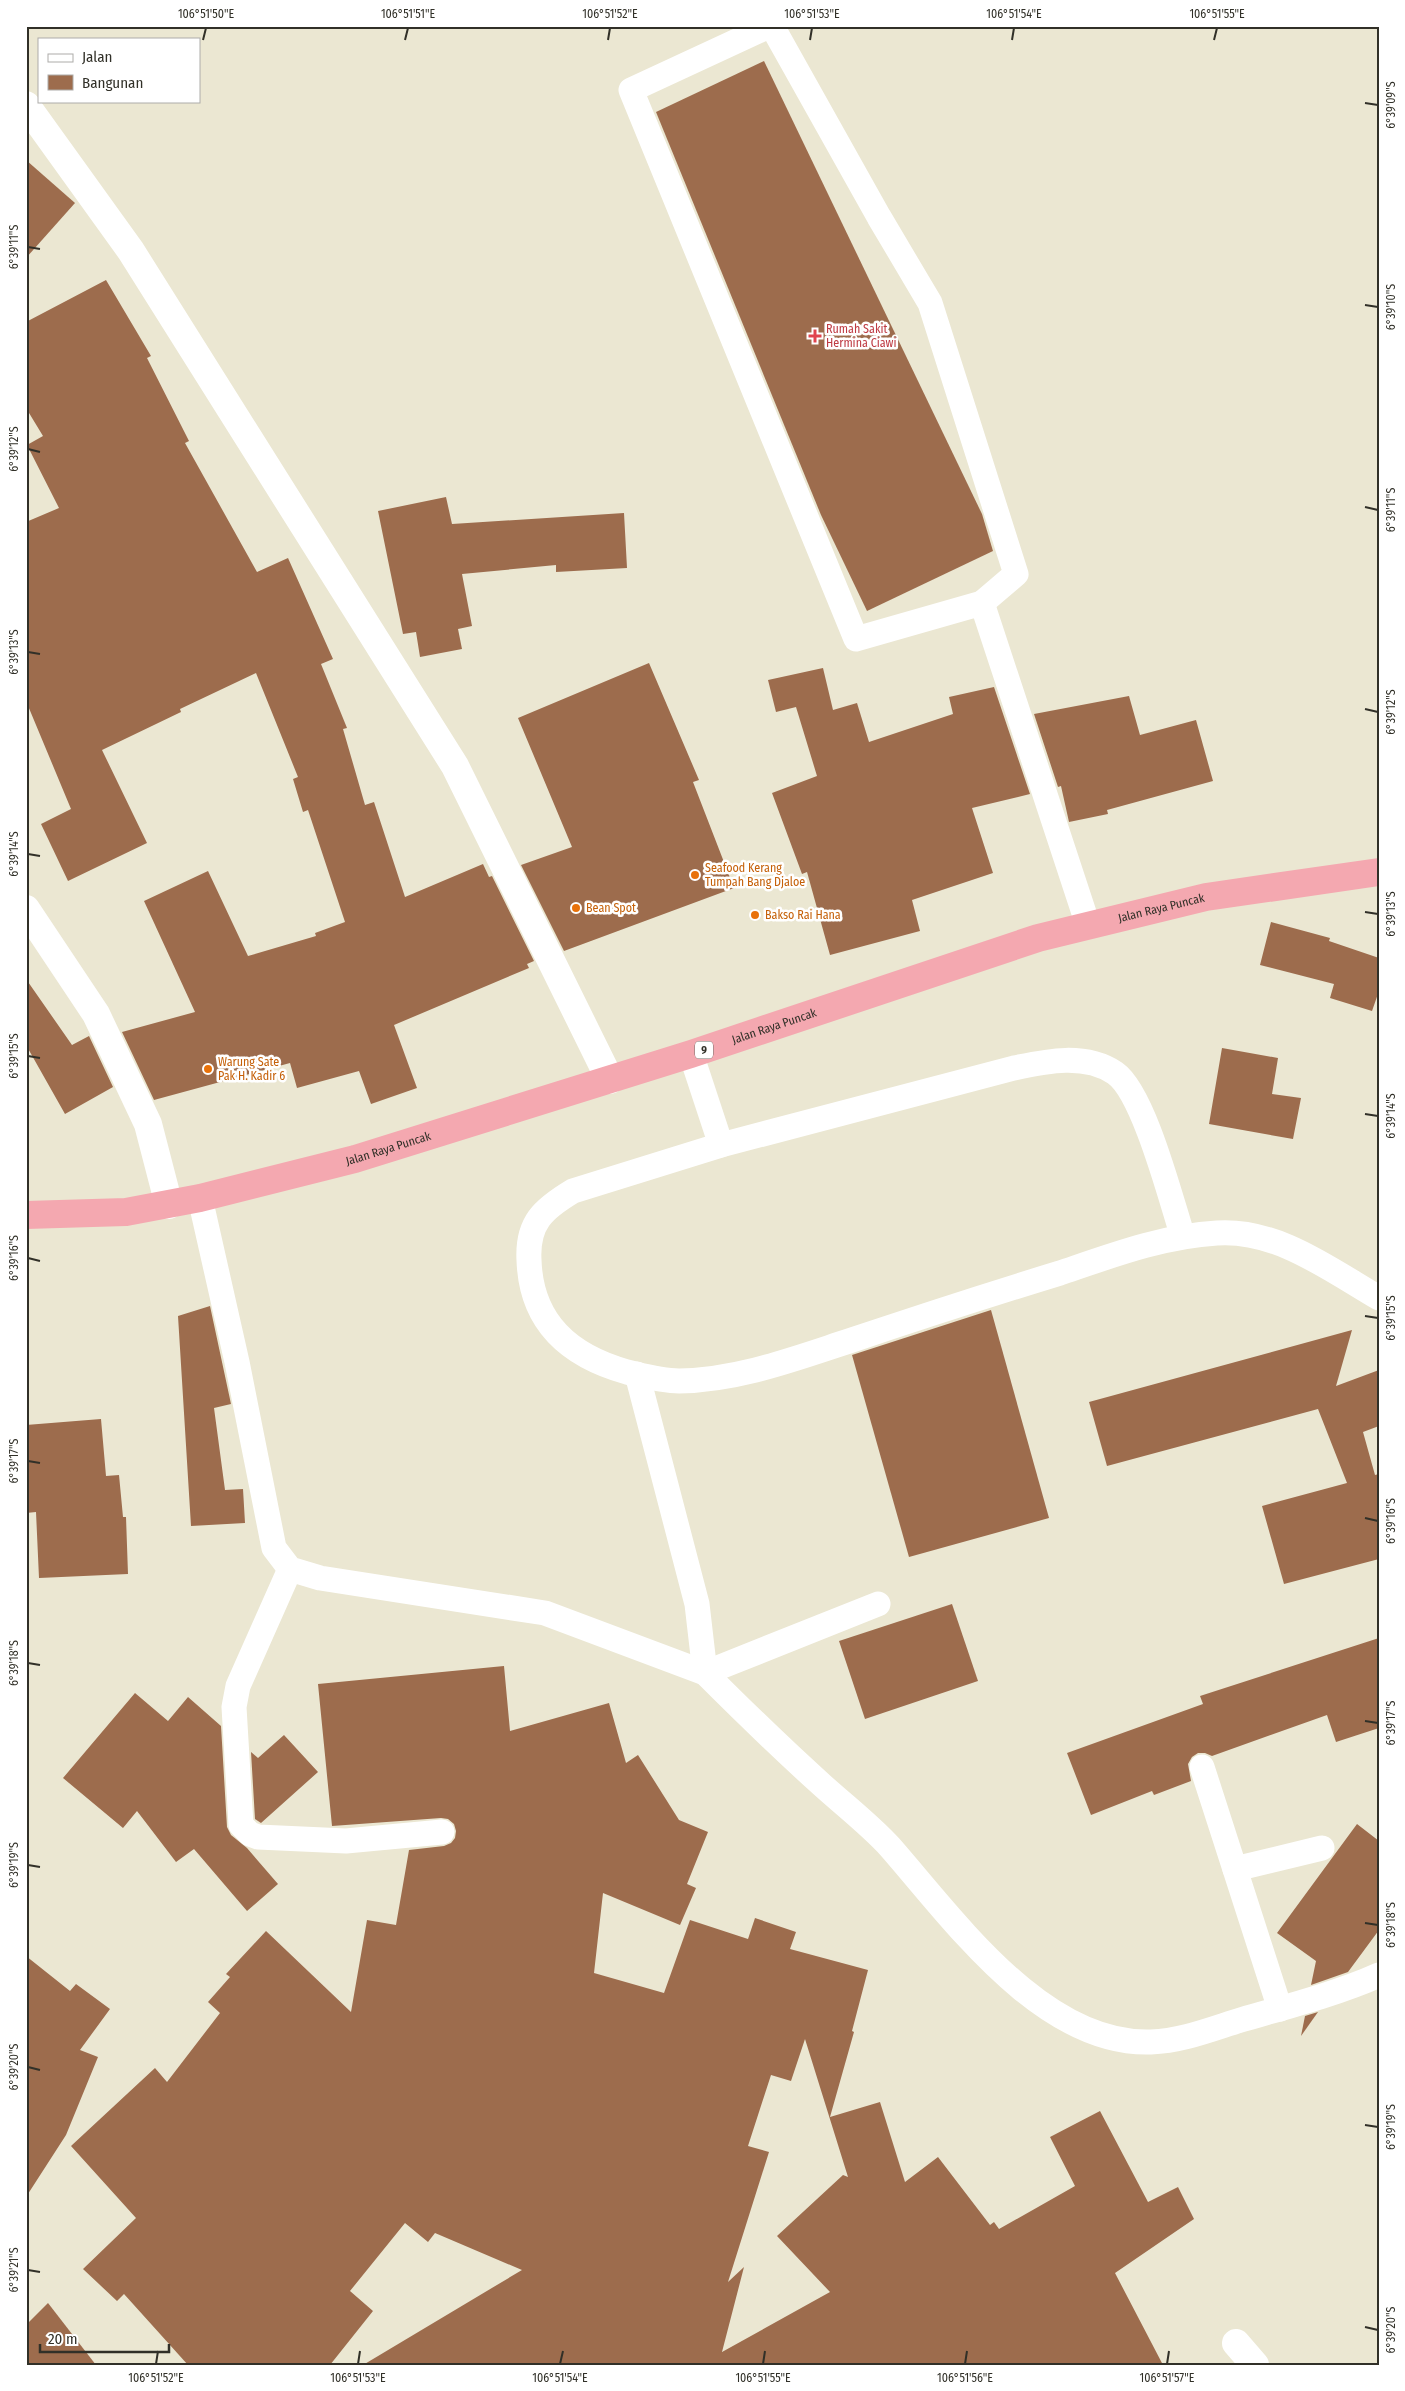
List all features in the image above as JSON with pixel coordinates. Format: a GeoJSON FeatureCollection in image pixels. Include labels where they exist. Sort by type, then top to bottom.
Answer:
{"type":"FeatureCollection","features":[{"type":"Feature","properties":{"kind":"highway","name":"Jalan Raya Puncak"},"geometry":{"type":"LineString","coordinates":[[26,1215],[126,1212],[200,1198],[355,1158],[610,1080],[1038,938],[1206,897],[1379,872]]}},
{"type":"Feature","properties":{"kind":"street"},"geometry":{"type":"LineString","coordinates":[[26,105],[131,252],[455,766],[610,1080]]}},
{"type":"Feature","properties":{"kind":"street"},"geometry":{"type":"LineString","coordinates":[[26,909],[100,1022],[148,1124],[169,1205]]}},
{"type":"Feature","properties":{"kind":"street"},"geometry":{"type":"LineString","coordinates":[[1236,2343],[1255,2365]]}},
{"type":"Feature","properties":{"kind":"lane"},"geometry":{"type":"LineString","coordinates":[[771,26],[878,217],[930,303],[1016,574],[982,603],[856,639],[631,90],[771,26]]}},
{"type":"Feature","properties":{"kind":"lane"},"geometry":{"type":"LineString","coordinates":[[982,603],[1088,925]]}},
{"type":"Feature","properties":{"kind":"lane"},"geometry":{"type":"LineString","coordinates":[[691,1054],[721,1145]]}},
{"type":"Feature","properties":{"kind":"lane"},"geometry":{"type":"LineString","coordinates":[[1183,1237],[1144,1121],[1131,1091],[1115,1073],[1084,1062],[1044,1062],[721,1145],[573,1191],[554,1202],[534,1223],[530,1236],[529,1267],[532,1288],[538,1306],[556,1335],[581,1354],[595,1361],[637,1374],[677,1381],[729,1376],[777,1366],[926,1315],[1090,1263],[1183,1237],[1236,1233],[1279,1243],[1379,1298]]}},
{"type":"Feature","properties":{"kind":"lane"},"geometry":{"type":"LineString","coordinates":[[200,1198],[237,1362],[274,1548],[290,1569],[320,1578],[545,1614],[705,1673],[809,1773],[888,1845],[944,1912],[1015,1984],[1051,2010],[1103,2035],[1131,2041],[1169,2040],[1280,2009],[1378,1978]]}},
{"type":"Feature","properties":{"kind":"lane"},"geometry":{"type":"LineString","coordinates":[[637,1374],[697,1604],[705,1673]]}},
{"type":"Feature","properties":{"kind":"lane"},"geometry":{"type":"LineString","coordinates":[[290,1569],[238,1686],[234,1707],[241,1825],[250,1834],[258,1837],[346,1840],[442,1832]]}},
{"type":"Feature","properties":{"kind":"lane"},"geometry":{"type":"LineString","coordinates":[[705,1673],[878,1604]]}},
{"type":"Feature","properties":{"kind":"lane"},"geometry":{"type":"LineString","coordinates":[[1202,1767],[1280,2009]]}},
{"type":"Feature","properties":{"kind":"lane"},"geometry":{"type":"LineString","coordinates":[[1235,1869],[1322,1848]]}},
{"type":"Feature","properties":{"kind":"building","name":"Rumah Sakit Hermina Ciawi"},"geometry":{"type":"Polygon","coordinates":[[[764,61],[982,514],[993,551],[867,611],[821,515],[656,112],[764,61]]]}},
{"type":"Feature","properties":{"kind":"building"},"geometry":{"type":"Polygon","coordinates":[[[26,160],[75,203],[26,258],[26,160]]]}},
{"type":"Feature","properties":{"kind":"building"},"geometry":{"type":"Polygon","coordinates":[[[106,280],[151,356],[147,358],[189,441],[185,443],[257,572],[288,558],[333,659],[321,664],[347,728],[343,729],[365,805],[374,802],[405,897],[483,864],[489,877],[492,876],[534,961],[527,964],[529,968],[394,1025],[417,1088],[371,1104],[359,1071],[297,1088],[290,1063],[154,1100],[122,1032],[195,1012],[144,901],[208,871],[248,956],[316,936],[315,933],[345,922],[308,810],[303,812],[293,779],[298,777],[256,673],[180,709],[181,712],[102,750],[147,843],[68,881],[41,824],[71,809],[26,701],[26,522],[59,508],[27,445],[43,436],[26,408],[26,322],[106,280]]]}},
{"type":"Feature","properties":{"kind":"building"},"geometry":{"type":"Polygon","coordinates":[[[446,497],[452,524],[624,513],[627,568],[556,572],[556,565],[462,574],[472,626],[458,629],[462,649],[420,657],[416,632],[403,634],[378,511],[446,497]]]}},
{"type":"Feature","properties":{"kind":"building"},"geometry":{"type":"Polygon","coordinates":[[[649,663],[699,780],[693,782],[734,888],[564,951],[521,865],[572,847],[518,718],[649,663]]]}},
{"type":"Feature","properties":{"kind":"building"},"geometry":{"type":"Polygon","coordinates":[[[823,668],[833,710],[857,703],[869,742],[953,714],[949,697],[994,687],[1030,794],[972,808],[993,873],[912,900],[920,931],[830,955],[807,872],[802,874],[772,793],[817,776],[796,707],[776,712],[768,680],[823,668]]]}},
{"type":"Feature","properties":{"kind":"building"},"geometry":{"type":"Polygon","coordinates":[[[1129,696],[1140,735],[1196,720],[1213,781],[1107,810],[1108,814],[1069,822],[1061,786],[1058,787],[1034,714],[1129,696]]]}},
{"type":"Feature","properties":{"kind":"building"},"geometry":{"type":"Polygon","coordinates":[[[1271,922],[1330,938],[1329,941],[1379,958],[1379,991],[1372,1011],[1330,998],[1334,984],[1260,965],[1271,922]]]}},
{"type":"Feature","properties":{"kind":"building"},"geometry":{"type":"Polygon","coordinates":[[[26,979],[72,1045],[89,1036],[113,1087],[65,1114],[26,1045],[26,979]]]}},
{"type":"Feature","properties":{"kind":"building"},"geometry":{"type":"Polygon","coordinates":[[[1222,1048],[1278,1058],[1272,1094],[1301,1098],[1293,1139],[1209,1124],[1222,1048]]]}},
{"type":"Feature","properties":{"kind":"building"},"geometry":{"type":"Polygon","coordinates":[[[210,1306],[231,1404],[214,1408],[225,1490],[243,1489],[245,1523],[191,1526],[178,1316],[210,1306]]]}},
{"type":"Feature","properties":{"kind":"building"},"geometry":{"type":"Polygon","coordinates":[[[991,1310],[1049,1518],[909,1557],[852,1355],[991,1310]]]}},
{"type":"Feature","properties":{"kind":"building"},"geometry":{"type":"Polygon","coordinates":[[[1352,1330],[1336,1386],[1379,1370],[1379,1426],[1363,1432],[1375,1475],[1379,1474],[1379,1559],[1284,1584],[1262,1506],[1347,1483],[1318,1409],[1107,1466],[1089,1402],[1352,1330]]]}},
{"type":"Feature","properties":{"kind":"building"},"geometry":{"type":"Polygon","coordinates":[[[101,1419],[106,1476],[119,1475],[123,1517],[126,1517],[128,1574],[39,1578],[36,1512],[26,1513],[26,1425],[101,1419]]]}},
{"type":"Feature","properties":{"kind":"building"},"geometry":{"type":"Polygon","coordinates":[[[952,1604],[978,1681],[865,1719],[839,1641],[952,1604]]]}},
{"type":"Feature","properties":{"kind":"building"},"geometry":{"type":"Polygon","coordinates":[[[1379,1638],[1379,1728],[1336,1742],[1327,1715],[1212,1756],[1198,1753],[1192,1757],[1188,1764],[1191,1781],[1154,1795],[1152,1791],[1091,1815],[1067,1753],[1203,1704],[1200,1696],[1379,1638]]]}},
{"type":"Feature","properties":{"kind":"building"},"geometry":{"type":"Polygon","coordinates":[[[504,1666],[510,1731],[609,1703],[626,1763],[638,1755],[679,1820],[708,1832],[687,1884],[696,1888],[680,1925],[603,1893],[594,1973],[664,1993],[690,1920],[748,1939],[755,1918],[796,1932],[790,1949],[868,1970],[852,2031],[854,2032],[830,2117],[880,2102],[905,2182],[938,2157],[990,2225],[994,2222],[999,2229],[1075,2186],[1050,2137],[1100,2111],[1148,2202],[1178,2187],[1194,2219],[1115,2273],[1163,2365],[363,2365],[522,2270],[435,2233],[428,2242],[405,2223],[350,2291],[373,2311],[330,2365],[188,2365],[124,2294],[117,2301],[83,2269],[136,2218],[71,2146],[155,2068],[167,2082],[220,2013],[208,2002],[230,1977],[226,1974],[266,1931],[351,2012],[367,1920],[396,1925],[409,1850],[444,1846],[451,1843],[455,1838],[454,1824],[448,1819],[441,1818],[332,1826],[318,1684],[504,1666]],[[805,2039],[791,2081],[771,2075],[748,2146],[769,2152],[728,2282],[744,2267],[722,2352],[830,2292],[777,2236],[843,2175],[848,2177],[805,2039]]]}},
{"type":"Feature","properties":{"kind":"building"},"geometry":{"type":"Polygon","coordinates":[[[135,1693],[168,1721],[188,1697],[221,1726],[227,1827],[231,1835],[247,1848],[278,1884],[247,1911],[194,1849],[176,1862],[137,1811],[123,1828],[63,1778],[135,1693]]]}},
{"type":"Feature","properties":{"kind":"building"},"geometry":{"type":"Polygon","coordinates":[[[284,1735],[318,1772],[261,1823],[255,1819],[251,1752],[258,1758],[284,1735]]]}},
{"type":"Feature","properties":{"kind":"building"},"geometry":{"type":"Polygon","coordinates":[[[1357,1824],[1379,1841],[1379,1930],[1348,1972],[1311,1985],[1316,1961],[1277,1933],[1357,1824]]]}},
{"type":"Feature","properties":{"kind":"building"},"geometry":{"type":"Polygon","coordinates":[[[26,1956],[70,1991],[76,1984],[110,2009],[80,2050],[98,2057],[66,2135],[26,2197],[26,1956]]]}},
{"type":"Feature","properties":{"kind":"building"},"geometry":{"type":"Polygon","coordinates":[[[1318,2012],[1301,2036],[1305,2016],[1318,2012]]]}},
{"type":"Feature","properties":{"kind":"building"},"geometry":{"type":"Polygon","coordinates":[[[48,2303],[96,2365],[26,2365],[26,2325],[48,2303]]]}},
{"type":"Feature","properties":{"kind":"place","name":"Rumah Sakit Hermina Ciawi"},"geometry":{"type":"Point","coordinates":[815,336]}},
{"type":"Feature","properties":{"kind":"place","name":"Seafood Kerang Tumpah Bang Djaloe"},"geometry":{"type":"Point","coordinates":[695,875]}},
{"type":"Feature","properties":{"kind":"place","name":"Bean Spot"},"geometry":{"type":"Point","coordinates":[576,908]}},
{"type":"Feature","properties":{"kind":"place","name":"Bakso Rai Hana"},"geometry":{"type":"Point","coordinates":[755,915]}},
{"type":"Feature","properties":{"kind":"place","name":"Warung Sate Pak H. Kadir 6"},"geometry":{"type":"Point","coordinates":[208,1069]}}]}
